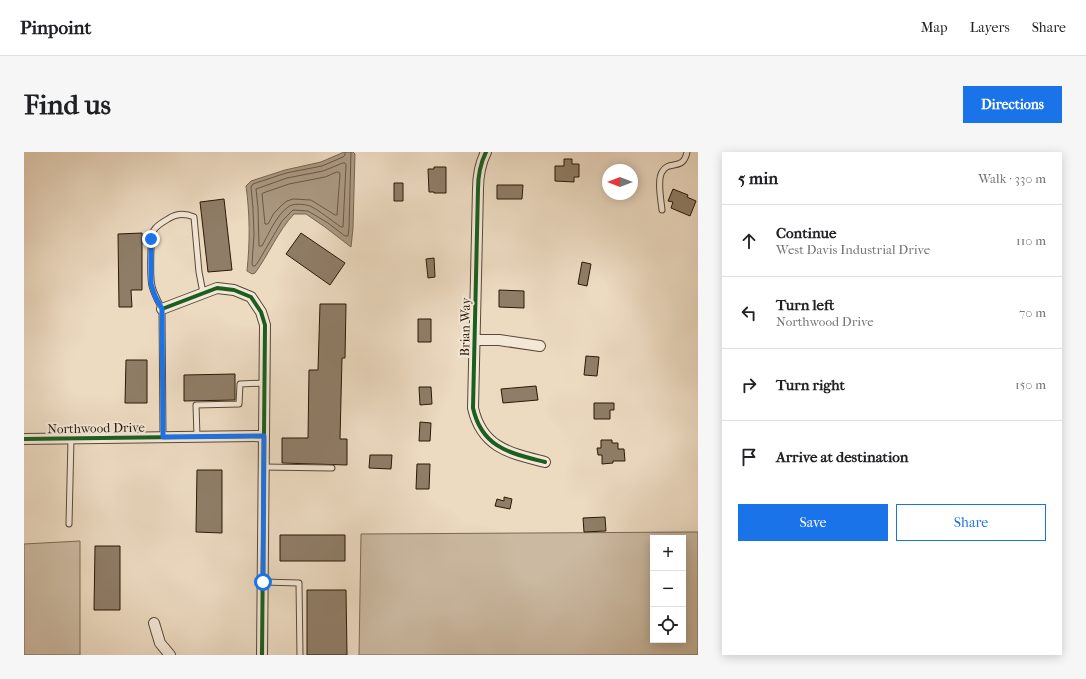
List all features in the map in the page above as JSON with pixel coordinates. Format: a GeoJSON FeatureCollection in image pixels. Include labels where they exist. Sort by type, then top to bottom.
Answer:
{"type":"FeatureCollection","features":[{"type":"Feature","properties":{"kind":"street","name":"Brian Way"},"geometry":{"type":"LineString","coordinates":[[486,152],[479,170],[478,179],[473,408],[479,427],[492,442],[516,454],[545,462]]}},
{"type":"Feature","properties":{"kind":"street"},"geometry":{"type":"LineString","coordinates":[[162,309],[217,288],[234,290],[251,297],[261,312],[265,325],[262,655]]}},
{"type":"Feature","properties":{"kind":"street"},"geometry":{"type":"LineString","coordinates":[[474,340],[499,340],[540,346]]}},
{"type":"Feature","properties":{"kind":"street","name":"Northwood Drive"},"geometry":{"type":"LineString","coordinates":[[24,439],[264,436]]}},
{"type":"Feature","properties":{"kind":"street"},"geometry":{"type":"LineString","coordinates":[[154,623],[160,643],[170,655]]}},
{"type":"Feature","properties":{"kind":"lane"},"geometry":{"type":"LineString","coordinates":[[662,210],[659,182],[661,173],[664,168],[684,161],[687,152]]}},
{"type":"Feature","properties":{"kind":"lane"},"geometry":{"type":"LineString","coordinates":[[163,437],[162,309],[151,284],[151,239],[153,231],[158,225],[174,215],[186,214],[194,217],[203,293]]}},
{"type":"Feature","properties":{"kind":"lane"},"geometry":{"type":"LineString","coordinates":[[197,437],[196,405],[239,404],[240,384],[264,383]]}},
{"type":"Feature","properties":{"kind":"lane"},"geometry":{"type":"LineString","coordinates":[[69,524],[71,438]]}},
{"type":"Feature","properties":{"kind":"lane"},"geometry":{"type":"LineString","coordinates":[[264,467],[332,468]]}},
{"type":"Feature","properties":{"kind":"lane"},"geometry":{"type":"LineString","coordinates":[[263,582],[299,583],[300,655]]}},
{"type":"Feature","properties":{"kind":"shaded area"},"geometry":{"type":"Polygon","coordinates":[[[698,532],[698,655],[359,655],[361,534],[698,532]]]}},
{"type":"Feature","properties":{"kind":"shaded area"},"geometry":{"type":"Polygon","coordinates":[[[80,541],[80,655],[24,655],[24,544],[80,541]]]}},
{"type":"Feature","properties":{"kind":"water"},"geometry":{"type":"Polygon","coordinates":[[[344,152],[353,152],[355,154],[351,247],[306,214],[294,214],[283,228],[255,273],[252,274],[247,271],[249,228],[246,186],[251,181],[285,170],[321,162],[344,152]]]}},
{"type":"Feature","properties":{"kind":"building"},"geometry":{"type":"Polygon","coordinates":[[[564,159],[572,159],[572,164],[579,164],[579,177],[574,177],[574,182],[555,181],[555,166],[564,166],[564,159]]]}},
{"type":"Feature","properties":{"kind":"building"},"geometry":{"type":"Polygon","coordinates":[[[434,167],[446,167],[446,193],[429,192],[428,169],[434,169],[434,167]]]}},
{"type":"Feature","properties":{"kind":"building"},"geometry":{"type":"Polygon","coordinates":[[[394,183],[403,183],[403,201],[394,201],[394,183]]]}},
{"type":"Feature","properties":{"kind":"building"},"geometry":{"type":"Polygon","coordinates":[[[497,185],[523,185],[522,199],[497,199],[497,185]]]}},
{"type":"Feature","properties":{"kind":"building"},"geometry":{"type":"Polygon","coordinates":[[[673,189],[688,195],[687,197],[696,201],[690,216],[671,208],[673,202],[668,201],[673,189]]]}},
{"type":"Feature","properties":{"kind":"building"},"geometry":{"type":"Polygon","coordinates":[[[224,199],[232,270],[208,272],[200,202],[224,199]]]}},
{"type":"Feature","properties":{"kind":"building"},"geometry":{"type":"Polygon","coordinates":[[[142,233],[142,290],[131,290],[132,307],[119,307],[118,234],[142,233]]]}},
{"type":"Feature","properties":{"kind":"building"},"geometry":{"type":"Polygon","coordinates":[[[301,233],[345,263],[330,285],[286,254],[301,233]]]}},
{"type":"Feature","properties":{"kind":"building"},"geometry":{"type":"Polygon","coordinates":[[[434,258],[435,277],[428,278],[426,259],[434,258]]]}},
{"type":"Feature","properties":{"kind":"building"},"geometry":{"type":"Polygon","coordinates":[[[582,262],[591,264],[587,286],[578,284],[582,262]]]}},
{"type":"Feature","properties":{"kind":"building"},"geometry":{"type":"Polygon","coordinates":[[[499,290],[524,291],[524,308],[499,307],[499,290]]]}},
{"type":"Feature","properties":{"kind":"building"},"geometry":{"type":"Polygon","coordinates":[[[320,304],[346,304],[345,358],[342,358],[340,439],[347,439],[347,465],[282,463],[282,438],[308,438],[309,370],[318,370],[320,304]]]}},
{"type":"Feature","properties":{"kind":"building"},"geometry":{"type":"Polygon","coordinates":[[[418,319],[431,319],[431,342],[418,342],[418,319]]]}},
{"type":"Feature","properties":{"kind":"building"},"geometry":{"type":"Polygon","coordinates":[[[586,356],[599,357],[597,376],[584,375],[586,356]]]}},
{"type":"Feature","properties":{"kind":"building"},"geometry":{"type":"Polygon","coordinates":[[[126,360],[147,360],[147,403],[125,403],[126,360]]]}},
{"type":"Feature","properties":{"kind":"building"},"geometry":{"type":"Polygon","coordinates":[[[235,374],[235,400],[184,401],[184,375],[235,374]]]}},
{"type":"Feature","properties":{"kind":"building"},"geometry":{"type":"Polygon","coordinates":[[[536,386],[538,400],[503,403],[501,389],[536,386]]]}},
{"type":"Feature","properties":{"kind":"building"},"geometry":{"type":"Polygon","coordinates":[[[419,387],[431,387],[432,404],[420,405],[419,387]]]}},
{"type":"Feature","properties":{"kind":"building"},"geometry":{"type":"Polygon","coordinates":[[[594,403],[614,403],[614,410],[610,410],[610,419],[594,419],[594,403]]]}},
{"type":"Feature","properties":{"kind":"building"},"geometry":{"type":"Polygon","coordinates":[[[420,422],[431,423],[430,441],[419,441],[420,422]]]}},
{"type":"Feature","properties":{"kind":"building"},"geometry":{"type":"Polygon","coordinates":[[[601,440],[612,440],[612,443],[618,443],[618,449],[624,449],[625,461],[613,461],[613,463],[602,464],[602,455],[598,455],[597,448],[601,448],[601,440]]]}},
{"type":"Feature","properties":{"kind":"building"},"geometry":{"type":"Polygon","coordinates":[[[370,455],[392,455],[391,469],[369,468],[370,455]]]}},
{"type":"Feature","properties":{"kind":"building"},"geometry":{"type":"Polygon","coordinates":[[[417,464],[430,464],[429,489],[416,489],[417,464]]]}},
{"type":"Feature","properties":{"kind":"building"},"geometry":{"type":"Polygon","coordinates":[[[197,470],[222,470],[222,533],[196,532],[197,470]]]}},
{"type":"Feature","properties":{"kind":"building"},"geometry":{"type":"Polygon","coordinates":[[[504,497],[512,499],[510,509],[495,506],[497,499],[504,501],[504,497]]]}},
{"type":"Feature","properties":{"kind":"building"},"geometry":{"type":"Polygon","coordinates":[[[605,517],[606,531],[584,532],[583,518],[605,517]]]}},
{"type":"Feature","properties":{"kind":"building"},"geometry":{"type":"Polygon","coordinates":[[[280,535],[345,535],[345,561],[280,561],[280,535]]]}},
{"type":"Feature","properties":{"kind":"building"},"geometry":{"type":"Polygon","coordinates":[[[95,546],[120,546],[120,610],[94,610],[95,546]]]}},
{"type":"Feature","properties":{"kind":"building"},"geometry":{"type":"Polygon","coordinates":[[[307,590],[346,590],[347,655],[307,655],[307,590]]]}},
{"type":"Feature","properties":{"kind":"cycle path"},"geometry":{"type":"LineString","coordinates":[[486,152],[481,165],[478,184],[473,408],[477,421],[483,432],[499,447],[509,452],[545,462]]}},
{"type":"Feature","properties":{"kind":"cycle path"},"geometry":{"type":"LineString","coordinates":[[162,309],[217,288],[234,290],[251,297],[261,312],[265,325],[262,655]]}},
{"type":"Feature","properties":{"kind":"cycle path"},"geometry":{"type":"LineString","coordinates":[[24,439],[264,436]]}},
{"type":"Feature","properties":{"kind":"route"},"geometry":{"type":"LineString","coordinates":[[151,239],[151,284],[162,309],[163,437],[264,436],[263,582]]}}]}
